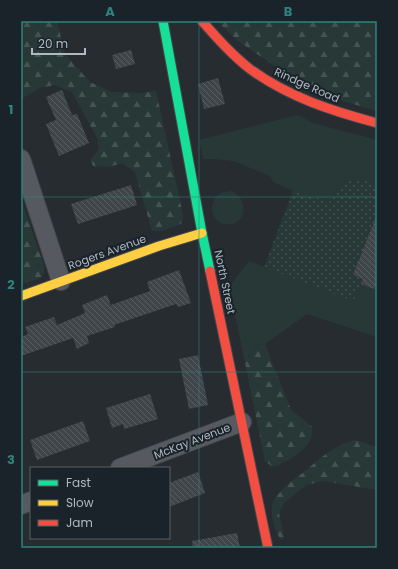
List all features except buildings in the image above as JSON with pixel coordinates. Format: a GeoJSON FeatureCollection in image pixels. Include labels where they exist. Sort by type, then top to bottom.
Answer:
{"type":"FeatureCollection","features":[{"type":"Feature","properties":{"kind":"street","name":"North Street"},"geometry":{"type":"LineString","coordinates":[[163,21],[202,233],[268,548]]}},
{"type":"Feature","properties":{"kind":"street","name":"Rindge Road"},"geometry":{"type":"LineString","coordinates":[[202,21],[225,46],[250,68],[273,84],[323,107],[377,123]]}},
{"type":"Feature","properties":{"kind":"street"},"geometry":{"type":"LineString","coordinates":[[21,159],[61,281]]}},
{"type":"Feature","properties":{"kind":"street","name":"Rogers Avenue"},"geometry":{"type":"LineString","coordinates":[[21,296],[159,246],[202,233]]}},
{"type":"Feature","properties":{"kind":"street","name":"McKay Avenue"},"geometry":{"type":"LineString","coordinates":[[123,467],[242,422]]}},
{"type":"Feature","properties":{"kind":"green space"},"geometry":{"type":"Polygon","coordinates":[[[21,21],[57,21],[65,54],[90,82],[112,92],[142,93],[156,91],[182,210],[183,218],[181,224],[162,231],[152,231],[135,172],[122,163],[109,167],[93,166],[90,160],[99,149],[97,138],[72,92],[55,85],[40,88],[21,99],[21,21]]]}},
{"type":"Feature","properties":{"kind":"green space"},"geometry":{"type":"Polygon","coordinates":[[[217,21],[377,21],[377,111],[343,101],[285,73],[238,41],[217,21]]]}},
{"type":"Feature","properties":{"kind":"green space"},"geometry":{"type":"Polygon","coordinates":[[[298,115],[313,123],[377,140],[377,185],[366,181],[354,180],[343,184],[336,189],[332,202],[293,191],[273,182],[270,176],[234,161],[203,159],[199,140],[298,115]]]}},
{"type":"Feature","properties":{"kind":"green space"},"geometry":{"type":"Polygon","coordinates":[[[354,180],[366,181],[377,185],[377,240],[353,275],[363,279],[353,301],[264,267],[293,191],[332,202],[338,187],[344,183],[354,180]]]}},
{"type":"Feature","properties":{"kind":"green space"},"geometry":{"type":"Polygon","coordinates":[[[231,191],[241,199],[243,204],[243,214],[239,220],[233,224],[226,224],[219,222],[214,216],[212,208],[215,197],[221,193],[231,191]]]}},
{"type":"Feature","properties":{"kind":"green space"},"geometry":{"type":"Polygon","coordinates":[[[21,199],[44,266],[44,273],[41,278],[21,284],[21,199]]]}},
{"type":"Feature","properties":{"kind":"green space"},"geometry":{"type":"Polygon","coordinates":[[[249,261],[352,300],[361,284],[377,290],[377,337],[307,314],[265,344],[242,348],[229,287],[249,261]]]}},
{"type":"Feature","properties":{"kind":"green space"},"geometry":{"type":"Polygon","coordinates":[[[265,344],[291,410],[312,427],[310,440],[303,450],[274,467],[265,461],[242,348],[265,344]]]}},
{"type":"Feature","properties":{"kind":"green space"},"geometry":{"type":"Polygon","coordinates":[[[356,440],[377,447],[377,490],[324,481],[306,485],[284,503],[279,513],[284,537],[281,540],[272,516],[273,502],[279,493],[316,461],[341,445],[356,440]]]}},
{"type":"Feature","properties":{"kind":"traffic: fast"},"geometry":{"type":"LineString","coordinates":[[163,21],[210,271]]}},
{"type":"Feature","properties":{"kind":"traffic: slow"},"geometry":{"type":"LineString","coordinates":[[21,296],[159,246],[202,233]]}},
{"type":"Feature","properties":{"kind":"traffic: jam"},"geometry":{"type":"LineString","coordinates":[[202,21],[237,58],[250,69],[280,88],[327,108],[377,123]]}},
{"type":"Feature","properties":{"kind":"traffic: jam"},"geometry":{"type":"LineString","coordinates":[[210,271],[268,548]]}}]}
